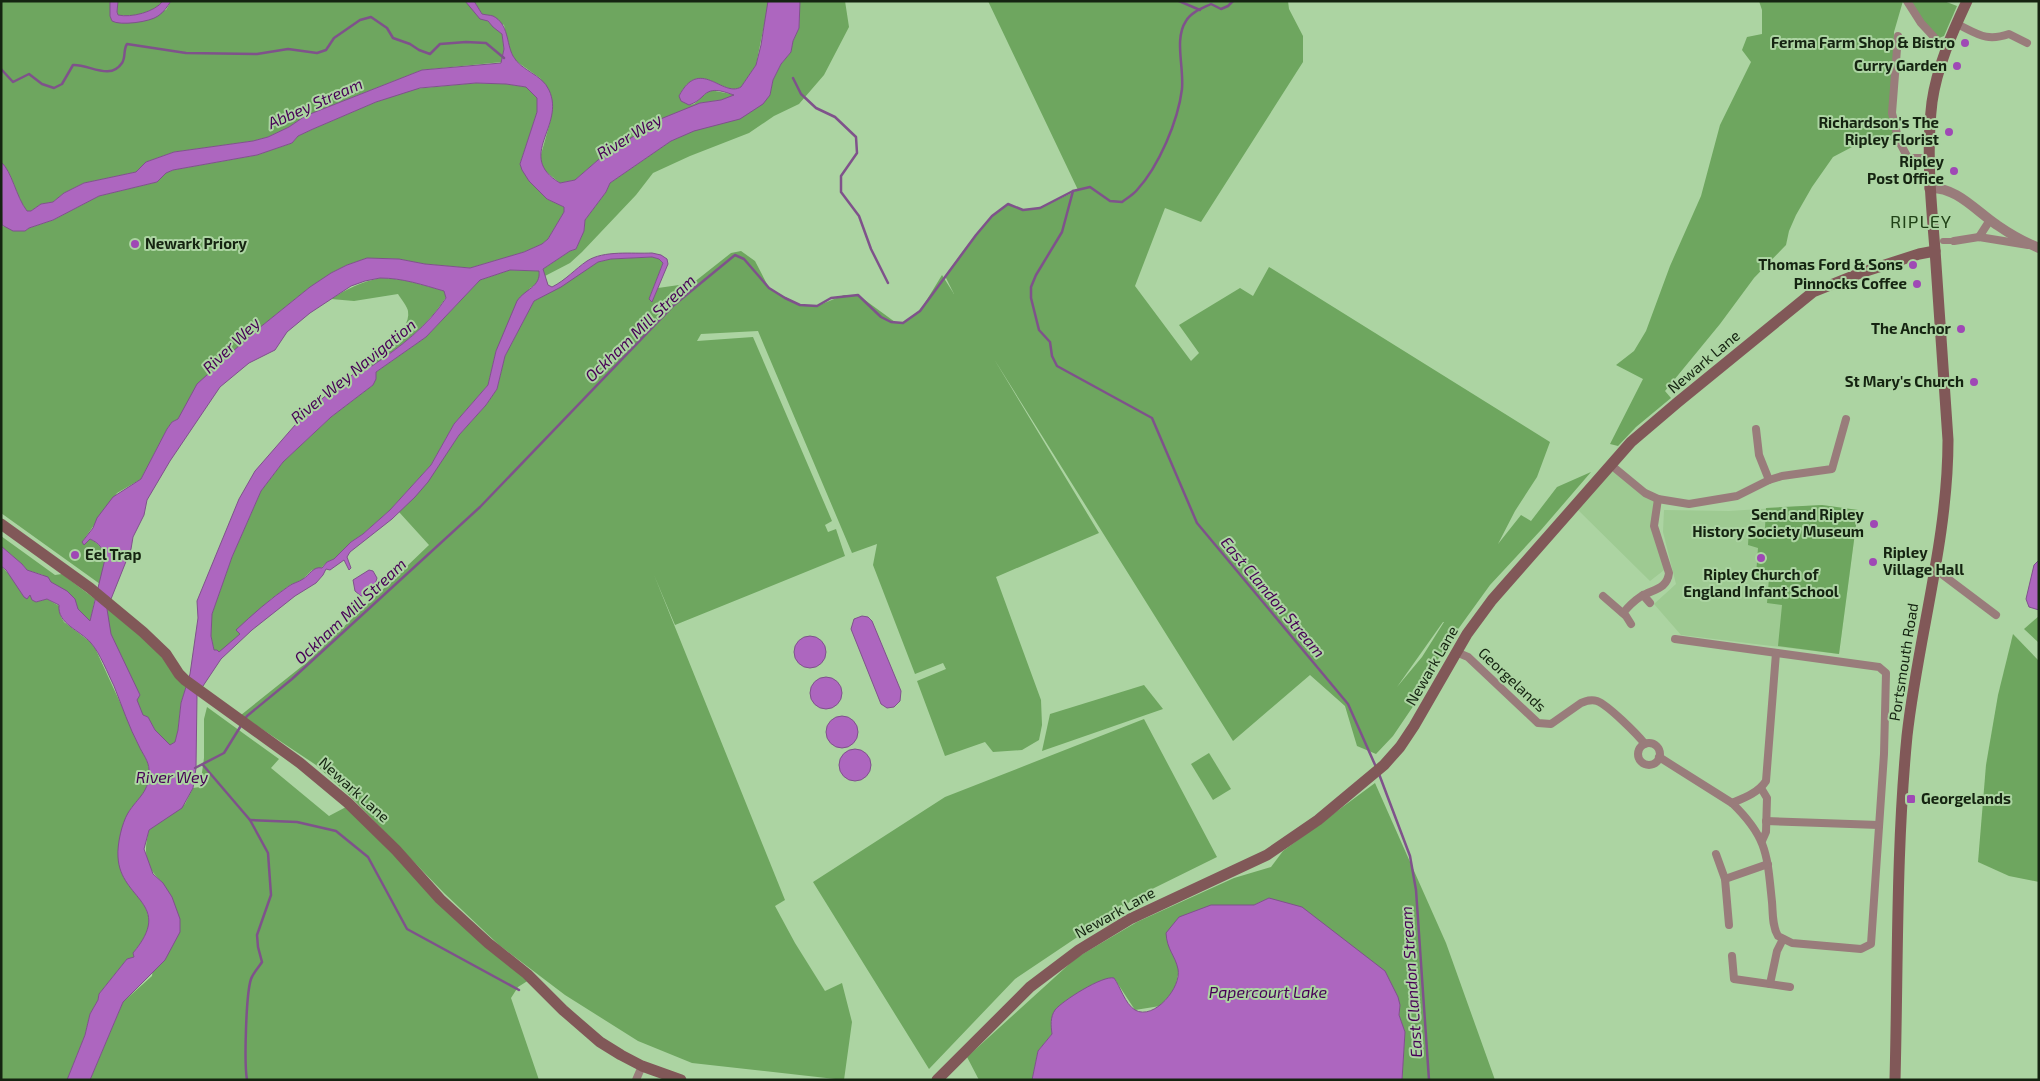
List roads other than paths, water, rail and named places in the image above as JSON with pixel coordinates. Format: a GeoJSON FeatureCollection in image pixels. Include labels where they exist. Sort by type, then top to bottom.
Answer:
{"type":"FeatureCollection","features":[{"type":"Feature","properties":{"kind":"main road","name":"Portsmouth Road"},"geometry":{"type":"LineString","coordinates":[[1895,1080],[1904,774],[1911,707],[1944,507],[1948,460],[1935,251],[1929,188],[1932,102],[1946,50],[1967,1]]}},
{"type":"Feature","properties":{"kind":"main road","name":"Newark Lane"},"geometry":{"type":"LineString","coordinates":[[937,1080],[1030,987],[1079,950],[1130,919],[1267,855],[1293,839],[1384,765],[1400,747],[1414,726],[1456,652],[1492,600],[1631,442],[1810,294],[1824,286],[1863,272],[1919,254],[1935,251]]}},
{"type":"Feature","properties":{"kind":"main road","name":"Newark Lane"},"geometry":{"type":"LineString","coordinates":[[1,524],[90,588],[118,611],[166,654],[185,680],[300,763],[348,803],[396,850],[440,899],[488,943],[527,974],[581,1026],[621,1055],[642,1066],[681,1080]]}},
{"type":"Feature","properties":{"kind":"street"},"geometry":{"type":"LineString","coordinates":[[1907,1],[1921,23],[1946,50]]}},
{"type":"Feature","properties":{"kind":"street"},"geometry":{"type":"LineString","coordinates":[[1957,24],[1989,39],[2009,34],[2027,43]]}},
{"type":"Feature","properties":{"kind":"street"},"geometry":{"type":"LineString","coordinates":[[1898,36],[1892,113],[1899,141],[1908,158],[1929,158]]}},
{"type":"Feature","properties":{"kind":"street"},"geometry":{"type":"LineString","coordinates":[[1929,188],[1941,188],[1952,193],[1990,220],[2037,247]]}},
{"type":"Feature","properties":{"kind":"street"},"geometry":{"type":"LineString","coordinates":[[1980,238],[1990,220]]}},
{"type":"Feature","properties":{"kind":"street"},"geometry":{"type":"LineString","coordinates":[[1943,241],[1980,238],[2037,247]]}},
{"type":"Feature","properties":{"kind":"street"},"geometry":{"type":"LineString","coordinates":[[1611,465],[1645,493],[1658,499],[1689,504],[1738,496],[1769,480],[1832,469],[1846,419]]}},
{"type":"Feature","properties":{"kind":"street"},"geometry":{"type":"LineString","coordinates":[[1756,429],[1759,455],[1769,480]]}},
{"type":"Feature","properties":{"kind":"street"},"geometry":{"type":"LineString","coordinates":[[1623,613],[1643,595],[1666,584],[1670,573],[1654,526],[1658,499]]}},
{"type":"Feature","properties":{"kind":"street"},"geometry":{"type":"LineString","coordinates":[[1935,569],[1996,615]]}},
{"type":"Feature","properties":{"kind":"street"},"geometry":{"type":"LineString","coordinates":[[1643,595],[1650,603]]}},
{"type":"Feature","properties":{"kind":"street"},"geometry":{"type":"LineString","coordinates":[[1603,596],[1623,613],[1631,624]]}},
{"type":"Feature","properties":{"kind":"street"},"geometry":{"type":"LineString","coordinates":[[1675,639],[1879,667],[1885,671],[1887,676],[1872,942],[1870,946],[1861,948],[1792,943],[1783,940],[1777,952],[1770,984]]}},
{"type":"Feature","properties":{"kind":"street","name":"Georgelands"},"geometry":{"type":"LineString","coordinates":[[1456,652],[1468,657],[1538,723],[1551,724],[1586,700],[1597,701],[1645,744],[1655,745],[1660,751],[1659,757],[1732,803],[1742,813],[1762,841],[1766,851],[1774,928],[1778,936],[1783,940]]}},
{"type":"Feature","properties":{"kind":"street"},"geometry":{"type":"LineString","coordinates":[[1732,803],[1751,795],[1766,781],[1776,653]]}},
{"type":"Feature","properties":{"kind":"street"},"geometry":{"type":"LineString","coordinates":[[1645,744],[1638,755],[1642,762],[1649,765],[1653,764],[1659,757]]}},
{"type":"Feature","properties":{"kind":"street","name":"Georgelands"},"geometry":{"type":"LineString","coordinates":[[1760,788],[1766,795],[1766,832],[1762,841]]}},
{"type":"Feature","properties":{"kind":"street"},"geometry":{"type":"LineString","coordinates":[[1766,821],[1879,825]]}},
{"type":"Feature","properties":{"kind":"street"},"geometry":{"type":"LineString","coordinates":[[1716,854],[1725,879],[1729,926]]}},
{"type":"Feature","properties":{"kind":"street"},"geometry":{"type":"LineString","coordinates":[[1725,879],[1768,864]]}},
{"type":"Feature","properties":{"kind":"street"},"geometry":{"type":"LineString","coordinates":[[1732,956],[1734,979],[1790,987]]}},
{"type":"Feature","properties":{"kind":"street"},"geometry":{"type":"LineString","coordinates":[[636,1080],[642,1066]]}},
{"type":"Feature","properties":{"kind":"water"},"geometry":{"type":"Polygon","coordinates":[[[110,1],[118,1],[118,15],[129,16],[149,11],[163,1],[171,1],[158,16],[142,22],[128,23],[112,21],[110,1]]]}},
{"type":"Feature","properties":{"kind":"water","name":"River Wey"},"geometry":{"type":"Polygon","coordinates":[[[465,1],[474,1],[482,14],[498,19],[505,29],[513,56],[521,65],[542,80],[549,90],[553,103],[552,116],[541,151],[542,162],[547,173],[560,183],[575,180],[598,160],[658,120],[700,103],[721,100],[734,95],[714,90],[689,105],[681,101],[679,96],[687,85],[695,79],[703,78],[734,89],[741,87],[756,65],[768,1],[800,1],[799,28],[793,41],[791,52],[781,64],[773,80],[770,95],[763,104],[740,119],[694,131],[671,141],[610,183],[606,192],[585,220],[584,231],[576,249],[543,269],[548,285],[552,287],[587,261],[602,255],[652,253],[661,255],[667,259],[668,264],[652,302],[649,299],[663,263],[659,259],[652,257],[611,259],[598,262],[561,287],[534,301],[505,356],[497,389],[486,405],[459,435],[428,482],[415,497],[392,519],[350,552],[347,557],[351,568],[349,570],[344,560],[330,570],[326,569],[316,583],[295,596],[252,630],[221,659],[197,695],[196,768],[193,788],[182,808],[149,830],[144,849],[153,874],[163,883],[172,897],[180,919],[180,932],[165,960],[123,1002],[90,1080],[67,1080],[99,994],[127,959],[134,957],[133,953],[144,936],[149,923],[147,912],[142,902],[127,883],[121,871],[118,846],[126,817],[148,784],[149,767],[114,686],[94,647],[86,638],[65,622],[59,612],[59,605],[47,599],[36,602],[32,600],[30,595],[27,599],[24,597],[6,570],[1,566],[1,546],[27,570],[48,577],[51,582],[67,591],[75,599],[78,609],[90,621],[105,559],[102,549],[96,542],[90,539],[84,545],[82,542],[113,497],[141,479],[167,429],[172,422],[178,419],[197,384],[253,333],[310,287],[347,265],[367,258],[399,259],[425,264],[470,268],[524,252],[542,244],[548,239],[564,212],[564,207],[547,199],[529,181],[522,170],[520,164],[537,112],[537,98],[526,87],[506,84],[476,83],[420,88],[376,102],[313,129],[298,136],[292,143],[257,155],[173,170],[166,173],[157,182],[99,196],[53,220],[25,231],[13,231],[2,225],[1,162],[8,171],[23,205],[27,211],[31,211],[41,204],[53,202],[64,193],[84,183],[136,172],[146,162],[174,152],[253,141],[268,137],[289,127],[305,116],[422,70],[501,63],[504,49],[502,34],[488,21],[480,19],[465,1]],[[510,270],[480,280],[426,337],[376,372],[376,379],[373,385],[331,417],[283,462],[261,491],[232,557],[212,614],[211,636],[214,650],[219,652],[240,634],[236,630],[275,596],[334,559],[351,542],[390,510],[431,465],[454,424],[488,385],[496,351],[517,301],[538,281],[539,271],[510,270]],[[380,278],[351,286],[310,313],[287,332],[275,350],[249,363],[220,387],[170,461],[147,500],[144,515],[133,537],[131,549],[107,609],[111,634],[140,695],[137,700],[143,715],[148,717],[155,730],[170,745],[175,742],[181,703],[190,674],[198,618],[197,601],[239,499],[255,471],[309,409],[366,364],[372,366],[403,344],[431,318],[446,298],[444,291],[421,284],[380,278]]]}},
{"type":"Feature","properties":{"kind":"water"},"geometry":{"type":"Polygon","coordinates":[[[2039,560],[2039,610],[2029,607],[2026,599],[2034,565],[2039,560]]]}},
{"type":"Feature","properties":{"kind":"water"},"geometry":{"type":"Polygon","coordinates":[[[369,570],[373,571],[377,578],[375,585],[368,595],[361,596],[355,591],[353,580],[369,570]]]}},
{"type":"Feature","properties":{"kind":"water"},"geometry":{"type":"Polygon","coordinates":[[[862,616],[868,617],[872,621],[901,691],[900,701],[894,707],[887,708],[881,704],[851,629],[854,619],[862,616]]]}},
{"type":"Feature","properties":{"kind":"water"},"geometry":{"type":"Polygon","coordinates":[[[810,636],[816,637],[821,641],[825,646],[825,658],[821,663],[816,667],[810,668],[804,667],[799,663],[795,658],[794,652],[795,646],[799,641],[804,637],[810,636]]]}},
{"type":"Feature","properties":{"kind":"water"},"geometry":{"type":"Polygon","coordinates":[[[826,677],[832,678],[837,682],[841,687],[841,699],[837,704],[832,708],[826,709],[820,708],[815,704],[811,699],[810,693],[811,687],[815,682],[820,678],[826,677]]]}},
{"type":"Feature","properties":{"kind":"water"},"geometry":{"type":"Polygon","coordinates":[[[842,716],[848,717],[853,721],[857,726],[857,738],[853,743],[848,747],[842,748],[836,747],[831,743],[827,738],[826,732],[827,726],[831,721],[836,717],[842,716]]]}},
{"type":"Feature","properties":{"kind":"water"},"geometry":{"type":"Polygon","coordinates":[[[855,749],[861,750],[866,754],[870,759],[870,771],[866,776],[861,780],[855,781],[849,780],[844,776],[840,771],[839,765],[840,759],[844,754],[849,750],[855,749]]]}},
{"type":"Feature","properties":{"kind":"water","name":"Papercourt Lake"},"geometry":{"type":"Polygon","coordinates":[[[1269,898],[1302,907],[1385,971],[1398,997],[1400,1005],[1399,1015],[1405,1032],[1402,1080],[1032,1080],[1038,1051],[1052,1034],[1052,1016],[1059,1006],[1092,984],[1114,978],[1131,1007],[1135,1010],[1142,1012],[1150,1011],[1158,1007],[1176,985],[1178,969],[1168,944],[1166,933],[1179,917],[1211,905],[1254,905],[1269,898]]]}},
{"type":"Feature","properties":{"kind":"waterway"},"geometry":{"type":"LineString","coordinates":[[1179,1],[1200,10]]}},
{"type":"Feature","properties":{"kind":"waterway","name":"Ockham Mill Stream"},"geometry":{"type":"LineString","coordinates":[[244,720],[292,679],[480,507],[674,305],[735,255],[744,259],[769,288],[800,305],[817,306],[831,298],[858,295],[881,317],[891,322],[903,323],[920,311],[976,235],[992,216],[1008,204],[1023,210],[1040,208],[1073,191],[1090,187],[1110,201],[1122,202],[1137,190],[1153,169],[1172,129],[1182,89],[1180,44],[1182,28],[1188,18],[1194,13],[1211,4],[1221,9],[1233,1]]}},
{"type":"Feature","properties":{"kind":"waterway"},"geometry":{"type":"LineString","coordinates":[[1,69],[13,82],[29,74],[42,84],[54,88],[62,84],[73,65],[105,71],[112,71],[117,68],[123,61],[127,44],[186,53],[257,54],[288,49],[317,53],[326,50],[334,38],[360,20],[371,17],[387,28],[393,38],[430,54],[440,44],[486,43],[504,58]]}},
{"type":"Feature","properties":{"kind":"waterway"},"geometry":{"type":"LineString","coordinates":[[793,78],[801,94],[816,108],[835,117],[856,137],[857,153],[841,176],[841,192],[859,216],[871,249],[888,283]]}},
{"type":"Feature","properties":{"kind":"waterway","name":"East Clandon Stream"},"geometry":{"type":"LineString","coordinates":[[1073,191],[1062,232],[1036,275],[1031,287],[1031,298],[1039,330],[1050,342],[1052,356],[1057,366],[1152,418],[1197,523],[1348,704],[1376,767]]}},
{"type":"Feature","properties":{"kind":"waterway","name":"Ockham Mill Stream"},"geometry":{"type":"LineString","coordinates":[[195,768],[224,753],[242,724]]}},
{"type":"Feature","properties":{"kind":"waterway"},"geometry":{"type":"LineString","coordinates":[[203,765],[250,820],[268,853],[271,895],[257,935],[262,962],[252,977],[249,987],[246,1029],[247,1080]]}},
{"type":"Feature","properties":{"kind":"waterway","name":"East Clandon Stream"},"geometry":{"type":"LineString","coordinates":[[1379,774],[1410,856],[1416,890],[1429,1080]]}},
{"type":"Feature","properties":{"kind":"waterway"},"geometry":{"type":"LineString","coordinates":[[250,820],[297,822],[336,831],[368,857],[407,929],[519,990]]}},
{"type":"Feature","properties":{"kind":"place","name":"Ferma Farm Shop & Bistro"},"geometry":{"type":"Point","coordinates":[1965,43]}},
{"type":"Feature","properties":{"kind":"place","name":"Curry Garden"},"geometry":{"type":"Point","coordinates":[1957,66]}},
{"type":"Feature","properties":{"kind":"place","name":"Richardson's The Ripley Florist"},"geometry":{"type":"Point","coordinates":[1949,132]}},
{"type":"Feature","properties":{"kind":"place","name":"Ripley Post Office"},"geometry":{"type":"Point","coordinates":[1954,171]}},
{"type":"Feature","properties":{"kind":"place","name":"Newark Priory"},"geometry":{"type":"Point","coordinates":[135,244]}},
{"type":"Feature","properties":{"kind":"place","name":"Thomas Ford & Sons"},"geometry":{"type":"Point","coordinates":[1913,265]}},
{"type":"Feature","properties":{"kind":"place","name":"Pinnocks Coffee"},"geometry":{"type":"Point","coordinates":[1917,284]}},
{"type":"Feature","properties":{"kind":"place","name":"The Anchor"},"geometry":{"type":"Point","coordinates":[1961,329]}},
{"type":"Feature","properties":{"kind":"place","name":"St Mary's Church"},"geometry":{"type":"Point","coordinates":[1974,382]}},
{"type":"Feature","properties":{"kind":"place","name":"Send and Ripley History Society Museum"},"geometry":{"type":"Point","coordinates":[1874,524]}},
{"type":"Feature","properties":{"kind":"place","name":"Eel Trap"},"geometry":{"type":"Point","coordinates":[75,555]}},
{"type":"Feature","properties":{"kind":"place","name":"Ripley Church of England Infant School"},"geometry":{"type":"Point","coordinates":[1761,558]}},
{"type":"Feature","properties":{"kind":"place","name":"Ripley Village Hall"},"geometry":{"type":"Point","coordinates":[1873,562]}},
{"type":"Feature","properties":{"kind":"place","name":"Georgelands"},"geometry":{"type":"Point","coordinates":[1911,799]}},
{"type":"Feature","properties":{"kind":"district","name":"RIPLEY"},"geometry":{"type":"Point","coordinates":[1921,222]}},
{"type":"Feature","properties":{"kind":"water label","name":"Abbey Stream"},"geometry":{"type":"Point","coordinates":[315,103]}},
{"type":"Feature","properties":{"kind":"water label","name":"River Wey Navigation"},"geometry":{"type":"Point","coordinates":[353,371]}}]}
